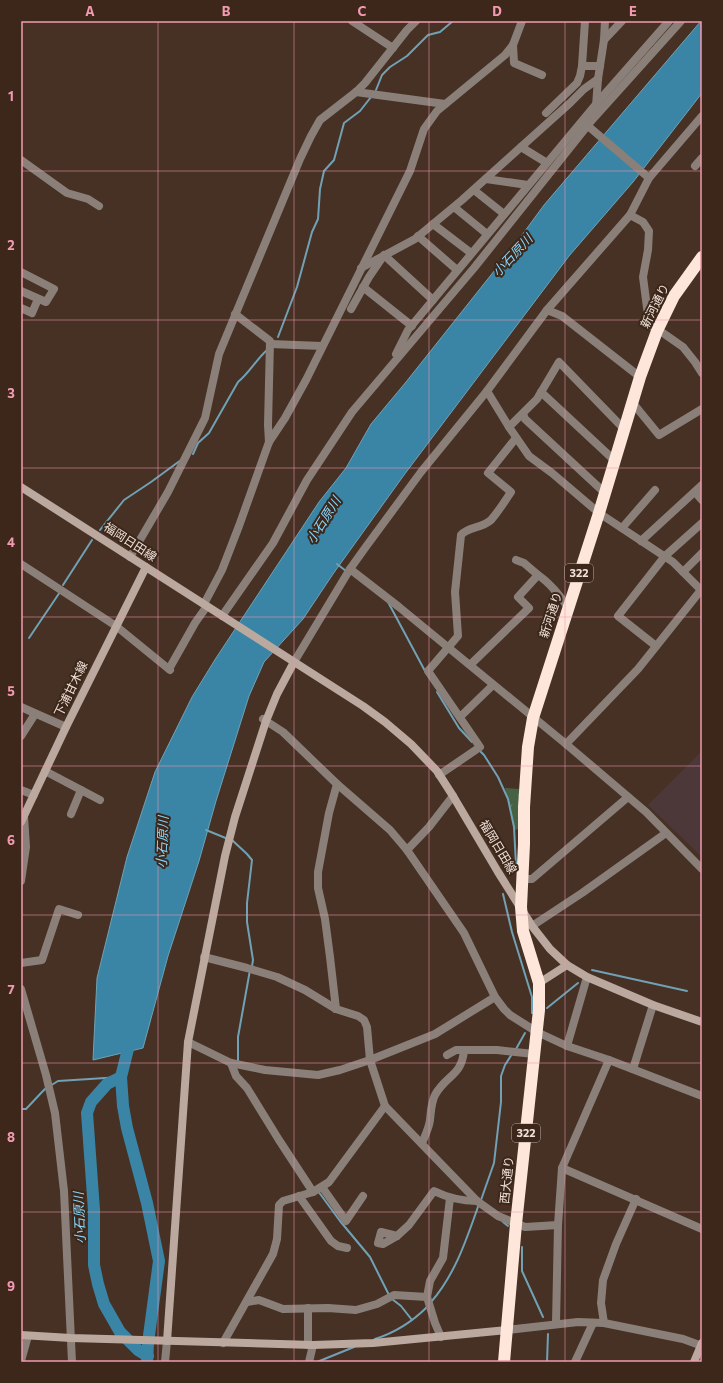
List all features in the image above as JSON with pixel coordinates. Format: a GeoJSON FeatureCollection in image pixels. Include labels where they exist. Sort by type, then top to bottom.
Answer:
{"type":"FeatureCollection","features":[{"type":"Feature","properties":{"kind":"highway","name":"新河通り"},"geometry":{"type":"LineString","coordinates":[[521,907],[524,807],[528,747],[533,718],[599,513],[640,376],[657,331],[674,296],[702,256]]}},
{"type":"Feature","properties":{"kind":"highway","name":"西大通り"},"geometry":{"type":"LineString","coordinates":[[504,1362],[516,1224],[539,1010],[539,983],[523,931],[521,907]]}},
{"type":"Feature","properties":{"kind":"street"},"geometry":{"type":"LineString","coordinates":[[352,21],[393,48]]}},
{"type":"Feature","properties":{"kind":"street"},"geometry":{"type":"LineString","coordinates":[[130,557],[161,505],[200,431],[205,418],[219,354],[311,136],[320,120],[356,92],[416,21]]}},
{"type":"Feature","properties":{"kind":"street"},"geometry":{"type":"LineString","coordinates":[[21,564],[116,626],[169,670],[205,605],[222,570],[269,442],[285,418],[410,171],[424,129],[437,111],[505,55],[513,45],[522,21]]}},
{"type":"Feature","properties":{"kind":"street"},"geometry":{"type":"LineString","coordinates":[[546,113],[577,83],[580,76],[585,21]]}},
{"type":"Feature","properties":{"kind":"street"},"geometry":{"type":"LineString","coordinates":[[590,123],[597,103],[598,79],[604,40],[605,21]]}},
{"type":"Feature","properties":{"kind":"street"},"geometry":{"type":"LineString","coordinates":[[604,40],[622,21]]}},
{"type":"Feature","properties":{"kind":"street"},"geometry":{"type":"LineString","coordinates":[[391,365],[408,330],[597,103],[669,21]]}},
{"type":"Feature","properties":{"kind":"street"},"geometry":{"type":"LineString","coordinates":[[224,617],[273,543],[308,480],[352,412],[474,268],[590,123],[681,21]]}},
{"type":"Feature","properties":{"kind":"street"},"geometry":{"type":"LineString","coordinates":[[513,45],[514,63],[542,75]]}},
{"type":"Feature","properties":{"kind":"street"},"geometry":{"type":"LineString","coordinates":[[582,66],[600,66]]}},
{"type":"Feature","properties":{"kind":"street"},"geometry":{"type":"LineString","coordinates":[[361,268],[418,236],[474,190],[584,89],[598,79]]}},
{"type":"Feature","properties":{"kind":"street"},"geometry":{"type":"LineString","coordinates":[[356,92],[445,104]]}},
{"type":"Feature","properties":{"kind":"street"},"geometry":{"type":"LineString","coordinates":[[165,1362],[188,1042],[224,856],[264,720],[291,660],[350,569],[417,477],[487,391],[547,310],[630,215],[649,178],[702,116]]}},
{"type":"Feature","properties":{"kind":"street"},"geometry":{"type":"LineString","coordinates":[[590,123],[649,178]]}},
{"type":"Feature","properties":{"kind":"street"},"geometry":{"type":"LineString","coordinates":[[521,147],[547,163]]}},
{"type":"Feature","properties":{"kind":"street"},"geometry":{"type":"LineString","coordinates":[[695,166],[702,158]]}},
{"type":"Feature","properties":{"kind":"street"},"geometry":{"type":"LineString","coordinates":[[21,160],[66,193],[88,199],[99,206]]}},
{"type":"Feature","properties":{"kind":"street"},"geometry":{"type":"LineString","coordinates":[[486,179],[528,185]]}},
{"type":"Feature","properties":{"kind":"street"},"geometry":{"type":"LineString","coordinates":[[474,190],[504,214]]}},
{"type":"Feature","properties":{"kind":"street"},"geometry":{"type":"LineString","coordinates":[[454,207],[487,234]]}},
{"type":"Feature","properties":{"kind":"street"},"geometry":{"type":"LineString","coordinates":[[630,215],[643,222],[648,231],[648,250],[643,277],[649,323],[657,331],[663,333],[683,347],[702,373]]}},
{"type":"Feature","properties":{"kind":"street"},"geometry":{"type":"LineString","coordinates":[[433,224],[472,253]]}},
{"type":"Feature","properties":{"kind":"street"},"geometry":{"type":"LineString","coordinates":[[418,236],[457,270]]}},
{"type":"Feature","properties":{"kind":"street"},"geometry":{"type":"LineString","coordinates":[[351,309],[369,277],[384,255]]}},
{"type":"Feature","properties":{"kind":"street"},"geometry":{"type":"LineString","coordinates":[[384,255],[433,300]]}},
{"type":"Feature","properties":{"kind":"street"},"geometry":{"type":"LineString","coordinates":[[21,272],[54,289],[46,302],[21,291]]}},
{"type":"Feature","properties":{"kind":"street"},"geometry":{"type":"LineString","coordinates":[[364,287],[412,326]]}},
{"type":"Feature","properties":{"kind":"street"},"geometry":{"type":"LineString","coordinates":[[21,308],[32,313],[38,299]]}},
{"type":"Feature","properties":{"kind":"street"},"geometry":{"type":"LineString","coordinates":[[547,310],[562,316],[640,376]]}},
{"type":"Feature","properties":{"kind":"street"},"geometry":{"type":"LineString","coordinates":[[235,314],[270,341],[269,442]]}},
{"type":"Feature","properties":{"kind":"street"},"geometry":{"type":"LineString","coordinates":[[270,344],[322,346]]}},
{"type":"Feature","properties":{"kind":"street"},"geometry":{"type":"LineString","coordinates":[[509,427],[537,399],[559,362],[624,429]]}},
{"type":"Feature","properties":{"kind":"street"},"geometry":{"type":"LineString","coordinates":[[487,391],[529,456],[552,473],[599,513],[665,556],[701,590],[638,669],[566,744]]}},
{"type":"Feature","properties":{"kind":"street"},"geometry":{"type":"LineString","coordinates":[[541,392],[614,460]]}},
{"type":"Feature","properties":{"kind":"street"},"geometry":{"type":"LineString","coordinates":[[632,402],[659,435],[702,409]]}},
{"type":"Feature","properties":{"kind":"street"},"geometry":{"type":"LineString","coordinates":[[523,414],[525,419],[605,493]]}},
{"type":"Feature","properties":{"kind":"street"},"geometry":{"type":"LineString","coordinates":[[439,774],[480,747],[428,671],[458,636],[454,592],[461,535],[466,530],[481,526],[490,520],[511,492],[488,473],[516,438]]}},
{"type":"Feature","properties":{"kind":"street"},"geometry":{"type":"LineString","coordinates":[[642,541],[702,485]]}},
{"type":"Feature","properties":{"kind":"street","name":"福岡日田線"},"geometry":{"type":"LineString","coordinates":[[21,487],[363,706],[385,722],[411,744],[439,774],[454,796],[498,872],[532,926],[550,949],[567,965],[587,977],[653,1006],[702,1022]]}},
{"type":"Feature","properties":{"kind":"street"},"geometry":{"type":"LineString","coordinates":[[622,528],[655,490]]}},
{"type":"Feature","properties":{"kind":"street"},"geometry":{"type":"LineString","coordinates":[[695,492],[702,500]]}},
{"type":"Feature","properties":{"kind":"street"},"geometry":{"type":"LineString","coordinates":[[656,646],[618,616],[665,556],[702,523]]}},
{"type":"Feature","properties":{"kind":"street"},"geometry":{"type":"LineString","coordinates":[[683,572],[702,553]]}},
{"type":"Feature","properties":{"kind":"street"},"geometry":{"type":"LineString","coordinates":[[516,560],[524,563],[550,584],[568,607]]}},
{"type":"Feature","properties":{"kind":"street","name":"下浦甘木線"},"geometry":{"type":"LineString","coordinates":[[22,819],[146,567]]}},
{"type":"Feature","properties":{"kind":"street"},"geometry":{"type":"LineString","coordinates":[[350,569],[470,665],[646,812],[702,869]]}},
{"type":"Feature","properties":{"kind":"street"},"geometry":{"type":"LineString","coordinates":[[470,665],[529,608],[518,597],[538,575]]}},
{"type":"Feature","properties":{"kind":"street"},"geometry":{"type":"LineString","coordinates":[[460,717],[493,684]]}},
{"type":"Feature","properties":{"kind":"street"},"geometry":{"type":"LineString","coordinates":[[21,707],[66,727]]}},
{"type":"Feature","properties":{"kind":"street"},"geometry":{"type":"LineString","coordinates":[[21,736],[35,714]]}},
{"type":"Feature","properties":{"kind":"street"},"geometry":{"type":"LineString","coordinates":[[264,720],[283,732],[337,784],[390,830],[408,850],[464,933],[495,997],[510,1015],[537,1032],[567,1046],[609,1060],[702,1096]]}},
{"type":"Feature","properties":{"kind":"street"},"geometry":{"type":"LineString","coordinates":[[45,771],[100,800]]}},
{"type":"Feature","properties":{"kind":"street"},"geometry":{"type":"LineString","coordinates":[[336,1009],[325,919],[318,888],[318,872],[329,813],[337,784]]}},
{"type":"Feature","properties":{"kind":"street"},"geometry":{"type":"LineString","coordinates":[[21,790],[34,795]]}},
{"type":"Feature","properties":{"kind":"street"},"geometry":{"type":"LineString","coordinates":[[71,814],[81,790]]}},
{"type":"Feature","properties":{"kind":"street"},"geometry":{"type":"LineString","coordinates":[[408,850],[454,796]]}},
{"type":"Feature","properties":{"kind":"street"},"geometry":{"type":"LineString","coordinates":[[522,880],[532,879],[628,797]]}},
{"type":"Feature","properties":{"kind":"street"},"geometry":{"type":"LineString","coordinates":[[21,881],[26,847],[22,819]]}},
{"type":"Feature","properties":{"kind":"street"},"geometry":{"type":"LineString","coordinates":[[532,926],[666,834]]}},
{"type":"Feature","properties":{"kind":"street"},"geometry":{"type":"LineString","coordinates":[[21,963],[42,960],[59,910],[78,915]]}},
{"type":"Feature","properties":{"kind":"street"},"geometry":{"type":"LineString","coordinates":[[204,958],[277,977],[305,990],[336,1009],[358,1016],[364,1020],[367,1026],[370,1060],[385,1106],[479,1202],[498,1216],[516,1224],[529,1227],[558,1225]]}},
{"type":"Feature","properties":{"kind":"street"},"geometry":{"type":"LineString","coordinates":[[539,983],[567,965]]}},
{"type":"Feature","properties":{"kind":"street"},"geometry":{"type":"LineString","coordinates":[[567,1046],[587,977]]}},
{"type":"Feature","properties":{"kind":"street"},"geometry":{"type":"LineString","coordinates":[[21,989],[46,1075],[55,1113],[64,1191],[73,1338],[72,1362]]}},
{"type":"Feature","properties":{"kind":"street"},"geometry":{"type":"LineString","coordinates":[[188,1042],[231,1063],[266,1070],[318,1075],[340,1070],[370,1060],[435,1034],[495,997]]}},
{"type":"Feature","properties":{"kind":"street"},"geometry":{"type":"LineString","coordinates":[[632,1069],[653,1006]]}},
{"type":"Feature","properties":{"kind":"street"},"geometry":{"type":"LineString","coordinates":[[447,1055],[456,1050],[497,1050],[534,1054]]}},
{"type":"Feature","properties":{"kind":"street"},"geometry":{"type":"LineString","coordinates":[[422,1143],[430,1120],[434,1096],[440,1087],[460,1069],[463,1061],[464,1050]]}},
{"type":"Feature","properties":{"kind":"street"},"geometry":{"type":"LineString","coordinates":[[556,1324],[558,1225],[562,1168],[609,1060]]}},
{"type":"Feature","properties":{"kind":"street"},"geometry":{"type":"LineString","coordinates":[[231,1063],[236,1076],[247,1088],[313,1192]]}},
{"type":"Feature","properties":{"kind":"street"},"geometry":{"type":"LineString","coordinates":[[223,1342],[273,1254],[277,1238],[279,1205],[283,1201],[313,1192],[322,1187],[331,1179],[385,1106]]}},
{"type":"Feature","properties":{"kind":"street"},"geometry":{"type":"LineString","coordinates":[[562,1168],[702,1229]]}},
{"type":"Feature","properties":{"kind":"street"},"geometry":{"type":"LineString","coordinates":[[322,1187],[346,1221],[363,1196]]}},
{"type":"Feature","properties":{"kind":"street"},"geometry":{"type":"LineString","coordinates":[[396,1236],[409,1226],[434,1192],[450,1198],[479,1202]]}},
{"type":"Feature","properties":{"kind":"street"},"geometry":{"type":"LineString","coordinates":[[299,1196],[331,1241],[338,1246],[347,1248]]}},
{"type":"Feature","properties":{"kind":"street"},"geometry":{"type":"LineString","coordinates":[[441,1336],[434,1322],[427,1297],[430,1281],[443,1258],[450,1198]]}},
{"type":"Feature","properties":{"kind":"street"},"geometry":{"type":"LineString","coordinates":[[604,1323],[601,1303],[603,1280],[616,1244],[636,1199]]}},
{"type":"Feature","properties":{"kind":"street"},"geometry":{"type":"LineString","coordinates":[[247,1302],[259,1300],[283,1309],[328,1308],[356,1310],[377,1304],[394,1295],[427,1297]]}},
{"type":"Feature","properties":{"kind":"street"},"geometry":{"type":"LineString","coordinates":[[308,1308],[311,1345],[310,1361]]}},
{"type":"Feature","properties":{"kind":"street"},"geometry":{"type":"LineString","coordinates":[[21,1361],[24,1335],[73,1338],[311,1345],[373,1343],[578,1322],[604,1323],[683,1339],[702,1345],[694,1362]]}},
{"type":"Feature","properties":{"kind":"street"},"geometry":{"type":"LineString","coordinates":[[575,1362],[593,1323]]}},
{"type":"Feature","properties":{"kind":"shaded area"},"geometry":{"type":"Polygon","coordinates":[[[702,751],[702,857],[648,805],[702,751]]]}},
{"type":"Feature","properties":{"kind":"green space"},"geometry":{"type":"Polygon","coordinates":[[[505,788],[519,789],[518,829],[515,830],[505,788]]]}},
{"type":"Feature","properties":{"kind":"water"},"geometry":{"type":"Polygon","coordinates":[[[701,21],[702,93],[633,182],[569,256],[404,475],[333,574],[303,619],[264,662],[249,696],[216,801],[199,861],[168,956],[143,1048],[93,1060],[97,978],[127,857],[155,772],[192,697],[319,502],[346,468],[371,424],[514,246],[544,205],[701,21]]]}},
{"type":"Feature","properties":{"kind":"waterway"},"geometry":{"type":"LineString","coordinates":[[376,90],[382,75],[390,67],[407,56],[428,35],[440,32],[453,21]]}},
{"type":"Feature","properties":{"kind":"waterway"},"geometry":{"type":"LineString","coordinates":[[278,337],[297,287],[312,232],[318,219],[320,189],[324,171],[334,160],[344,123],[360,111],[371,97]]}},
{"type":"Feature","properties":{"kind":"waterway"},"geometry":{"type":"LineString","coordinates":[[193,454],[198,443],[209,433],[238,382],[246,375],[267,350]]}},
{"type":"Feature","properties":{"kind":"waterway"},"geometry":{"type":"LineString","coordinates":[[100,530],[124,500],[181,460]]}},
{"type":"Feature","properties":{"kind":"waterway"},"geometry":{"type":"LineString","coordinates":[[63,585],[92,540]]}},
{"type":"Feature","properties":{"kind":"waterway"},"geometry":{"type":"LineString","coordinates":[[337,564],[346,571]]}},
{"type":"Feature","properties":{"kind":"waterway"},"geometry":{"type":"LineString","coordinates":[[29,638],[60,592]]}},
{"type":"Feature","properties":{"kind":"waterway"},"geometry":{"type":"LineString","coordinates":[[388,602],[425,671]]}},
{"type":"Feature","properties":{"kind":"waterway"},"geometry":{"type":"LineString","coordinates":[[437,692],[459,728],[472,742]]}},
{"type":"Feature","properties":{"kind":"waterway"},"geometry":{"type":"LineString","coordinates":[[479,750],[484,755],[498,777],[508,799],[514,827],[516,865]]}},
{"type":"Feature","properties":{"kind":"waterway"},"geometry":{"type":"LineString","coordinates":[[206,830],[228,839]]}},
{"type":"Feature","properties":{"kind":"waterway"},"geometry":{"type":"LineString","coordinates":[[232,840],[252,860],[247,903],[247,922],[253,960],[252,966]]}},
{"type":"Feature","properties":{"kind":"waterway"},"geometry":{"type":"LineString","coordinates":[[503,894],[512,932],[532,997],[532,1013]]}},
{"type":"Feature","properties":{"kind":"waterway"},"geometry":{"type":"LineString","coordinates":[[238,1063],[238,1037],[250,970]]}},
{"type":"Feature","properties":{"kind":"waterway"},"geometry":{"type":"LineString","coordinates":[[592,970],[687,991]]}},
{"type":"Feature","properties":{"kind":"waterway"},"geometry":{"type":"LineString","coordinates":[[547,1008],[578,983]]}},
{"type":"Feature","properties":{"kind":"waterway"},"geometry":{"type":"LineString","coordinates":[[516,1049],[525,1033]]}},
{"type":"Feature","properties":{"kind":"waterway","name":"小石原川"},"geometry":{"type":"LineString","coordinates":[[131,1037],[121,1077],[123,1106],[127,1128],[147,1203],[159,1261],[148,1343],[147,1362]]}},
{"type":"Feature","properties":{"kind":"waterway"},"geometry":{"type":"LineString","coordinates":[[481,1200],[494,1163],[501,1102],[501,1076],[505,1065],[512,1054]]}},
{"type":"Feature","properties":{"kind":"waterway"},"geometry":{"type":"LineString","coordinates":[[50,1086],[58,1081],[121,1077]]}},
{"type":"Feature","properties":{"kind":"waterway","name":"小石原川"},"geometry":{"type":"LineString","coordinates":[[121,1077],[107,1084],[91,1102],[87,1113],[94,1210],[94,1265],[104,1304],[120,1332],[138,1350],[148,1356]]}},
{"type":"Feature","properties":{"kind":"waterway"},"geometry":{"type":"LineString","coordinates":[[21,1109],[26,1109],[46,1088]]}},
{"type":"Feature","properties":{"kind":"waterway"},"geometry":{"type":"LineString","coordinates":[[318,1191],[340,1221],[370,1257],[389,1295]]}},
{"type":"Feature","properties":{"kind":"waterway"},"geometry":{"type":"LineString","coordinates":[[431,1302],[447,1280],[460,1256],[479,1204]]}},
{"type":"Feature","properties":{"kind":"waterway"},"geometry":{"type":"LineString","coordinates":[[503,1222],[508,1226]]}},
{"type":"Feature","properties":{"kind":"waterway"},"geometry":{"type":"LineString","coordinates":[[522,1247],[522,1271],[543,1317]]}},
{"type":"Feature","properties":{"kind":"waterway"},"geometry":{"type":"LineString","coordinates":[[392,1299],[401,1306],[412,1320]]}},
{"type":"Feature","properties":{"kind":"waterway"},"geometry":{"type":"LineString","coordinates":[[375,1339],[403,1326],[427,1307]]}},
{"type":"Feature","properties":{"kind":"waterway"},"geometry":{"type":"LineString","coordinates":[[547,1362],[548,1334]]}},
{"type":"Feature","properties":{"kind":"waterway"},"geometry":{"type":"LineString","coordinates":[[317,1362],[354,1347]]}}]}
